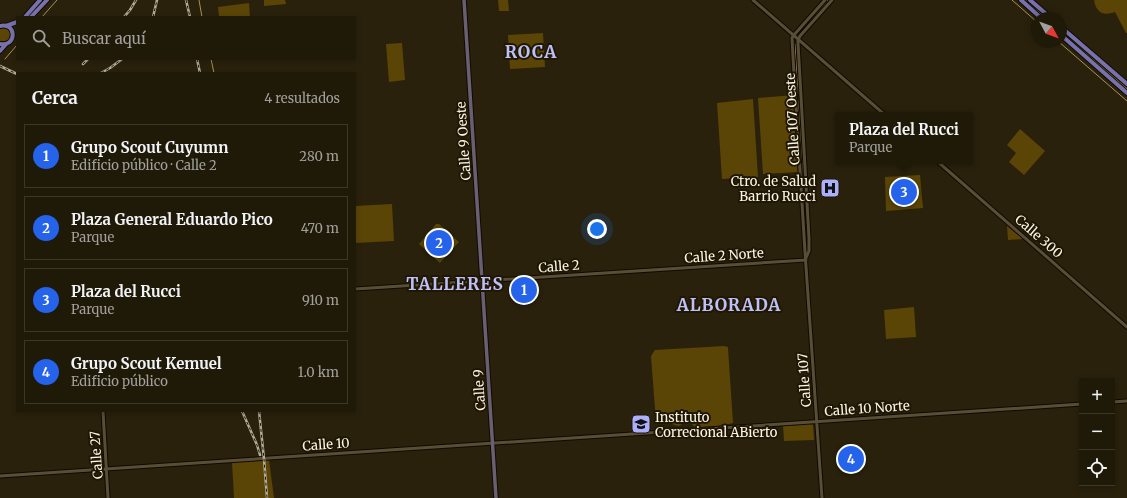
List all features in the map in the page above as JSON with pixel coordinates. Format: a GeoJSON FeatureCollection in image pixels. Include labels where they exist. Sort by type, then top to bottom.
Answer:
{"type":"FeatureCollection","features":[{"type":"Feature","properties":{"kind":"main road"},"geometry":{"type":"LineString","coordinates":[[26,16],[40,0]]}},
{"type":"Feature","properties":{"kind":"main road"},"geometry":{"type":"LineString","coordinates":[[32,16],[46,0]]}},
{"type":"Feature","properties":{"kind":"main road","name":"Calle 9 Oeste"},"geometry":{"type":"LineString","coordinates":[[464,0],[482,280]]}},
{"type":"Feature","properties":{"kind":"main road"},"geometry":{"type":"LineString","coordinates":[[1021,0],[1035,12]]}},
{"type":"Feature","properties":{"kind":"main road"},"geometry":{"type":"LineString","coordinates":[[1030,0],[1044,12]]}},
{"type":"Feature","properties":{"kind":"main road"},"geometry":{"type":"LineString","coordinates":[[0,26],[6,26],[16,22]]}},
{"type":"Feature","properties":{"kind":"main road"},"geometry":{"type":"LineString","coordinates":[[6,26],[12,31],[13,38]]}},
{"type":"Feature","properties":{"kind":"main road"},"geometry":{"type":"LineString","coordinates":[[1067,32],[1127,84]]}},
{"type":"Feature","properties":{"kind":"main road"},"geometry":{"type":"LineString","coordinates":[[0,51],[16,34]]}},
{"type":"Feature","properties":{"kind":"main road"},"geometry":{"type":"LineString","coordinates":[[1067,40],[1127,93]]}},
{"type":"Feature","properties":{"kind":"main road"},"geometry":{"type":"LineString","coordinates":[[0,44],[7,44]]}},
{"type":"Feature","properties":{"kind":"main road","name":"Calle 9"},"geometry":{"type":"LineString","coordinates":[[482,280],[496,498]]}},
{"type":"Feature","properties":{"kind":"street"},"geometry":{"type":"LineString","coordinates":[[753,0],[882,112]]}},
{"type":"Feature","properties":{"kind":"street"},"geometry":{"type":"LineString","coordinates":[[793,36],[825,0]]}},
{"type":"Feature","properties":{"kind":"street"},"geometry":{"type":"LineString","coordinates":[[798,40],[832,0]]}},
{"type":"Feature","properties":{"kind":"street","name":"Calle 107 Oeste"},"geometry":{"type":"LineString","coordinates":[[793,36],[794,74],[806,260]]}},
{"type":"Feature","properties":{"kind":"street","name":"Calle 107 Oeste"},"geometry":{"type":"LineString","coordinates":[[798,40],[809,238],[806,260]]}},
{"type":"Feature","properties":{"kind":"street","name":"Calle 300"},"geometry":{"type":"LineString","coordinates":[[940,164],[1127,327]]}},
{"type":"Feature","properties":{"kind":"street","name":"Calle 2 Norte"},"geometry":{"type":"LineString","coordinates":[[644,270],[806,260]]}},
{"type":"Feature","properties":{"kind":"street","name":"Calle 107"},"geometry":{"type":"LineString","coordinates":[[806,260],[822,498]]}},
{"type":"Feature","properties":{"kind":"street","name":"Calle 2"},"geometry":{"type":"LineString","coordinates":[[356,289],[644,270]]}},
{"type":"Feature","properties":{"kind":"street"},"geometry":{"type":"LineString","coordinates":[[1115,402],[1127,401]]}},
{"type":"Feature","properties":{"kind":"street","name":"Calle 10 Norte"},"geometry":{"type":"LineString","coordinates":[[654,432],[1079,404]]}},
{"type":"Feature","properties":{"kind":"street","name":"Calle 27"},"geometry":{"type":"LineString","coordinates":[[103,412],[108,498]]}},
{"type":"Feature","properties":{"kind":"street","name":"Calle 10"},"geometry":{"type":"LineString","coordinates":[[0,476],[654,432]]}},
{"type":"Feature","properties":{"kind":"shaded area"},"geometry":{"type":"Polygon","coordinates":[[[264,0],[285,0],[286,4],[264,6],[264,0]]]}},
{"type":"Feature","properties":{"kind":"shaded area"},"geometry":{"type":"Polygon","coordinates":[[[498,0],[508,0],[509,11],[499,11],[498,0]]]}},
{"type":"Feature","properties":{"kind":"shaded area"},"geometry":{"type":"Polygon","coordinates":[[[1127,0],[1127,33],[1115,12],[1107,14],[1099,11],[1094,1],[1127,0]]]}},
{"type":"Feature","properties":{"kind":"shaded area"},"geometry":{"type":"Polygon","coordinates":[[[249,3],[250,16],[219,16],[218,7],[249,3]]]}},
{"type":"Feature","properties":{"kind":"shaded area"},"geometry":{"type":"Polygon","coordinates":[[[2,27],[11,34],[10,39],[0,41],[0,28],[2,27]]]}},
{"type":"Feature","properties":{"kind":"shaded area"},"geometry":{"type":"Polygon","coordinates":[[[543,33],[545,67],[510,69],[508,35],[543,33]]]}},
{"type":"Feature","properties":{"kind":"shaded area"},"geometry":{"type":"Polygon","coordinates":[[[1067,34],[1127,86],[1127,91],[1067,38],[1067,34]]]}},
{"type":"Feature","properties":{"kind":"shaded area"},"geometry":{"type":"Polygon","coordinates":[[[402,43],[405,80],[389,82],[386,44],[402,43]]]}},
{"type":"Feature","properties":{"kind":"shaded area"},"geometry":{"type":"Polygon","coordinates":[[[794,95],[799,172],[763,174],[758,98],[794,95]]]}},
{"type":"Feature","properties":{"kind":"shaded area"},"geometry":{"type":"Polygon","coordinates":[[[753,99],[758,177],[722,179],[717,103],[753,99]]]}},
{"type":"Feature","properties":{"kind":"shaded area"},"geometry":{"type":"Polygon","coordinates":[[[1020,129],[1045,151],[1024,175],[1009,162],[1016,153],[1007,145],[1020,129]]]}},
{"type":"Feature","properties":{"kind":"shaded area"},"geometry":{"type":"Polygon","coordinates":[[[920,175],[923,208],[886,211],[885,177],[920,175]]]}},
{"type":"Feature","properties":{"kind":"shaded area"},"geometry":{"type":"Polygon","coordinates":[[[392,204],[394,241],[356,243],[356,206],[392,204]]]}},
{"type":"Feature","properties":{"kind":"shaded area"},"geometry":{"type":"Polygon","coordinates":[[[436,224],[439,224],[459,242],[440,263],[419,244],[436,224]]]}},
{"type":"Feature","properties":{"kind":"shaded area"},"geometry":{"type":"Polygon","coordinates":[[[1007,226],[1023,239],[1008,240],[1007,226]]]}},
{"type":"Feature","properties":{"kind":"shaded area"},"geometry":{"type":"Polygon","coordinates":[[[914,307],[916,337],[886,339],[884,310],[914,307]]]}},
{"type":"Feature","properties":{"kind":"shaded area"},"geometry":{"type":"Polygon","coordinates":[[[728,347],[733,423],[697,427],[694,426],[690,420],[689,414],[683,419],[682,424],[679,426],[661,419],[657,423],[651,356],[655,350],[728,347]]]}},
{"type":"Feature","properties":{"kind":"shaded area"},"geometry":{"type":"Polygon","coordinates":[[[813,423],[814,440],[784,441],[783,425],[813,423]]]}},
{"type":"Feature","properties":{"kind":"shaded area"},"geometry":{"type":"Polygon","coordinates":[[[269,460],[274,498],[234,498],[232,462],[269,460]]]}},
{"type":"Feature","properties":{"kind":"waterway"},"geometry":{"type":"LineString","coordinates":[[43,16],[57,0]]}},
{"type":"Feature","properties":{"kind":"waterway"},"geometry":{"type":"LineString","coordinates":[[199,0],[202,16]]}},
{"type":"Feature","properties":{"kind":"waterway"},"geometry":{"type":"LineString","coordinates":[[801,33],[828,0]]}},
{"type":"Feature","properties":{"kind":"waterway"},"geometry":{"type":"LineString","coordinates":[[1012,0],[1031,17]]}},
{"type":"Feature","properties":{"kind":"waterway"},"geometry":{"type":"LineString","coordinates":[[1025,0],[1039,12]]}},
{"type":"Feature","properties":{"kind":"waterway"},"geometry":{"type":"LineString","coordinates":[[1067,37],[1127,89]]}},
{"type":"Feature","properties":{"kind":"waterway"},"geometry":{"type":"LineString","coordinates":[[795,44],[798,93]]}},
{"type":"Feature","properties":{"kind":"waterway"},"geometry":{"type":"LineString","coordinates":[[5,59],[16,46]]}},
{"type":"Feature","properties":{"kind":"waterway"},"geometry":{"type":"LineString","coordinates":[[1066,48],[1127,101]]}},
{"type":"Feature","properties":{"kind":"waterway"},"geometry":{"type":"LineString","coordinates":[[211,60],[214,72]]}},
{"type":"Feature","properties":{"kind":"waterway"},"geometry":{"type":"LineString","coordinates":[[798,101],[803,175]]}},
{"type":"Feature","properties":{"kind":"waterway"},"geometry":{"type":"LineString","coordinates":[[804,182],[807,228]]}},
{"type":"Feature","properties":{"kind":"waterway"},"geometry":{"type":"LineString","coordinates":[[807,252],[808,245]]}},
{"type":"Feature","properties":{"kind":"railway"},"geometry":{"type":"LineString","coordinates":[[125,16],[136,0]]}},
{"type":"Feature","properties":{"kind":"railway"},"geometry":{"type":"LineString","coordinates":[[153,16],[157,0]]}},
{"type":"Feature","properties":{"kind":"railway"},"geometry":{"type":"LineString","coordinates":[[186,0],[190,16]]}},
{"type":"Feature","properties":{"kind":"railway"},"geometry":{"type":"LineString","coordinates":[[83,64],[87,60]]}},
{"type":"Feature","properties":{"kind":"railway"},"geometry":{"type":"LineString","coordinates":[[103,72],[121,60]]}},
{"type":"Feature","properties":{"kind":"railway"},"geometry":{"type":"LineString","coordinates":[[197,60],[200,72]]}},
{"type":"Feature","properties":{"kind":"railway"},"geometry":{"type":"LineString","coordinates":[[0,66],[16,74]]}},
{"type":"Feature","properties":{"kind":"railway"},"geometry":{"type":"LineString","coordinates":[[242,412],[260,455]]}},
{"type":"Feature","properties":{"kind":"railway"},"geometry":{"type":"LineString","coordinates":[[259,412],[267,498]]}},
{"type":"Feature","properties":{"kind":"place","name":"Ctro. de Salud Barrio Rucci"},"geometry":{"type":"Point","coordinates":[830,188]}},
{"type":"Feature","properties":{"kind":"place","name":"Plaza del Rucci"},"geometry":{"type":"Point","coordinates":[904,192]}},
{"type":"Feature","properties":{"kind":"place","name":"Plaza General Eduardo Pico"},"geometry":{"type":"Point","coordinates":[439,243]}},
{"type":"Feature","properties":{"kind":"place","name":"Grupo Scout Cuyumn"},"geometry":{"type":"Point","coordinates":[524,290]}},
{"type":"Feature","properties":{"kind":"place","name":"Instituto Correcional ABierto"},"geometry":{"type":"Point","coordinates":[641,424]}},
{"type":"Feature","properties":{"kind":"place","name":"Grupo Scout Kemuel"},"geometry":{"type":"Point","coordinates":[851,459]}},
{"type":"Feature","properties":{"kind":"district","name":"ROCA"},"geometry":{"type":"Point","coordinates":[531,52]}},
{"type":"Feature","properties":{"kind":"district","name":"TALLERES"},"geometry":{"type":"Point","coordinates":[455,284]}},
{"type":"Feature","properties":{"kind":"district","name":"ALBORADA"},"geometry":{"type":"Point","coordinates":[729,305]}}]}
